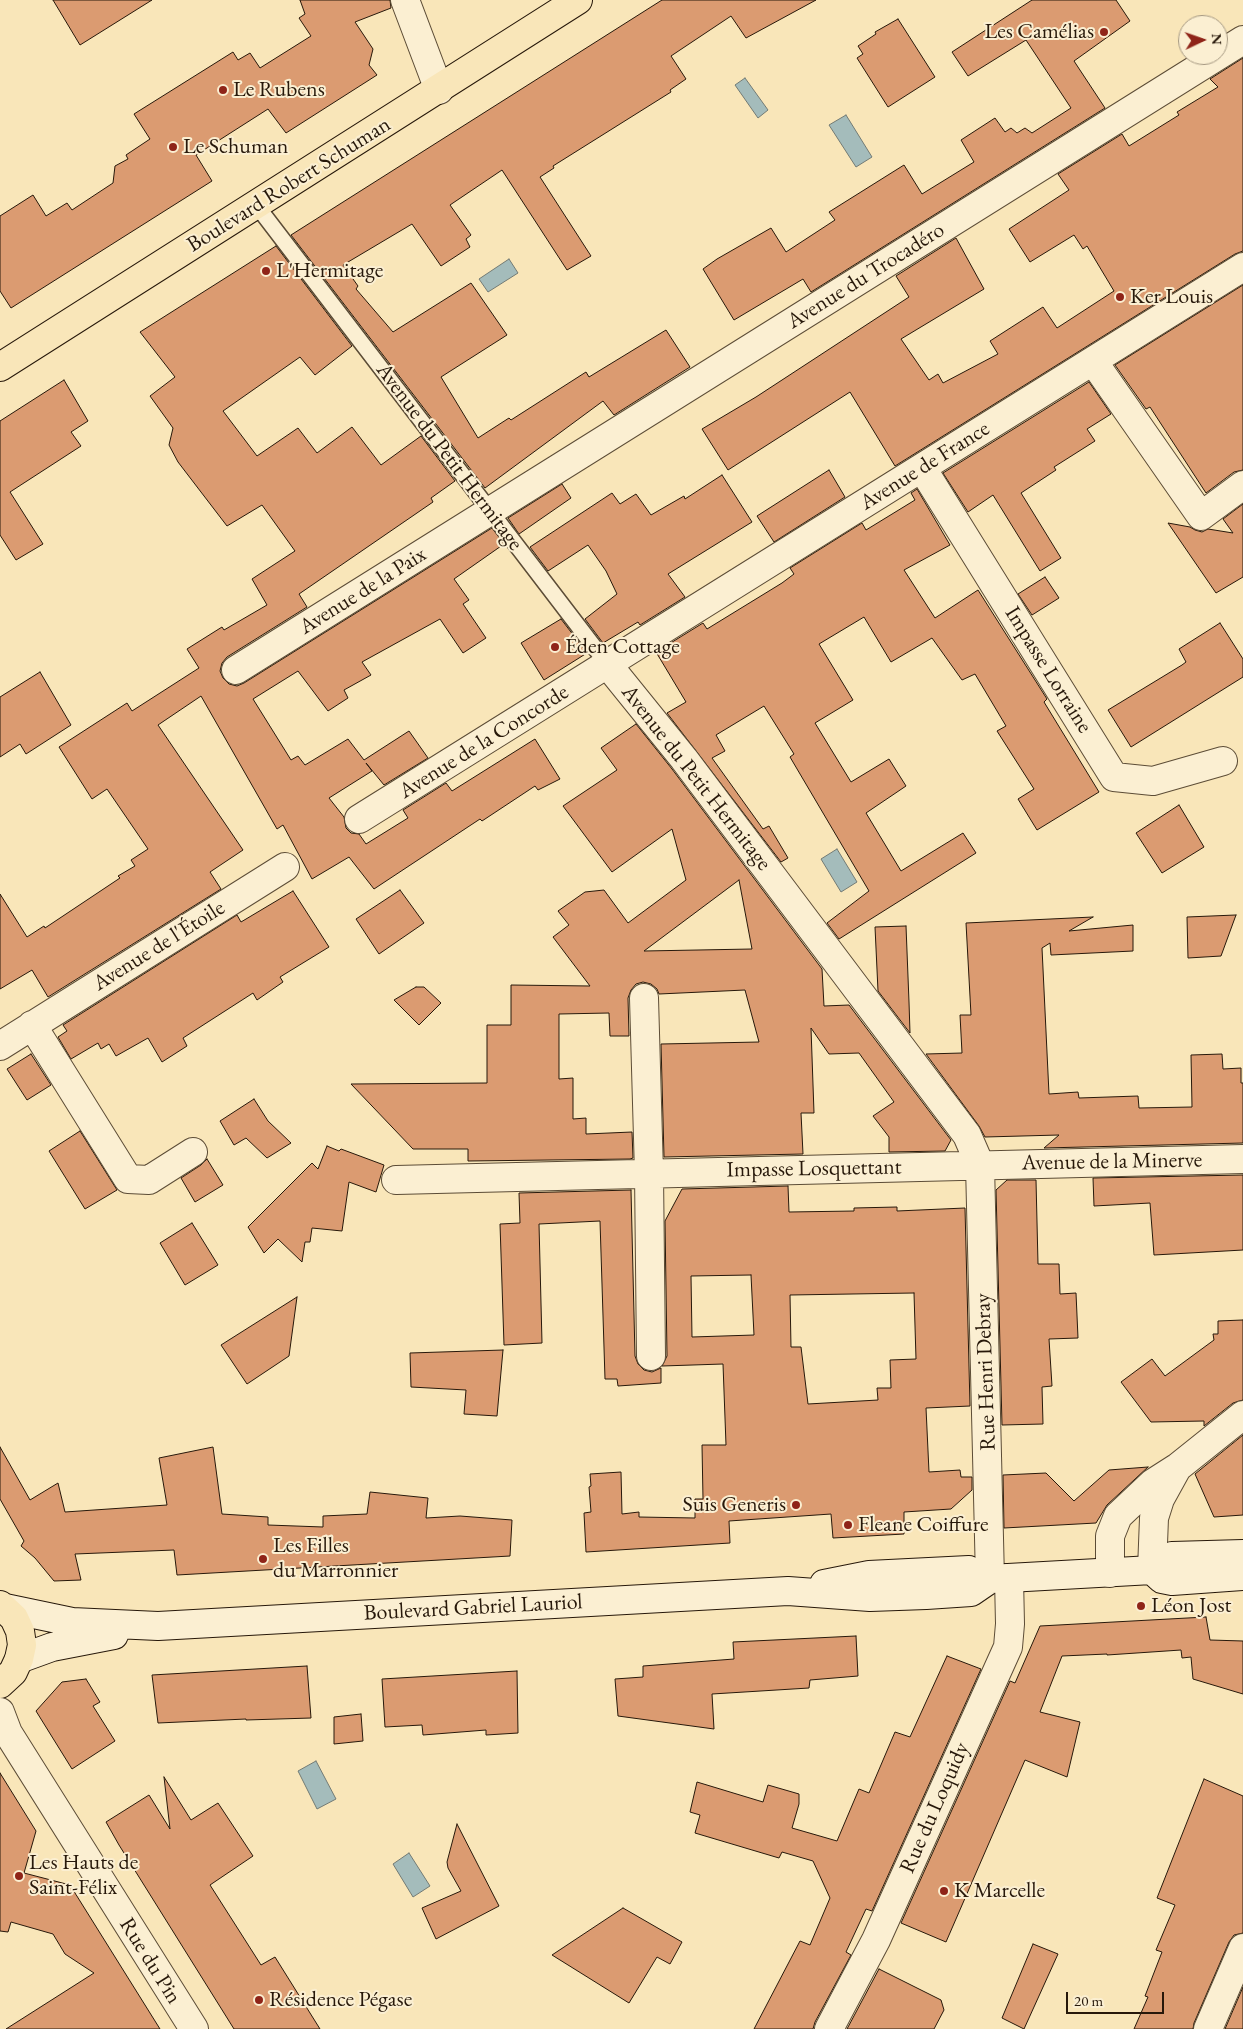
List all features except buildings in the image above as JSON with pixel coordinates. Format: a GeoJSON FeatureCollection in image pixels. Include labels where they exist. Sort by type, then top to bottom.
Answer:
{"type":"FeatureCollection","features":[{"type":"Feature","properties":{"kind":"main road","name":"Boulevard Robert Schuman"},"geometry":{"type":"LineString","coordinates":[[0,368],[578,0]]}},
{"type":"Feature","properties":{"kind":"main road"},"geometry":{"type":"LineString","coordinates":[[0,1684],[13,1672],[19,1659],[22,1645],[20,1631],[14,1618],[2,1606]]}},
{"type":"Feature","properties":{"kind":"street"},"geometry":{"type":"LineString","coordinates":[[405,0],[439,90]]}},
{"type":"Feature","properties":{"kind":"street","name":"Avenue du Trocadéro"},"geometry":{"type":"LineString","coordinates":[[489,511],[1243,40]]}},
{"type":"Feature","properties":{"kind":"street","name":"Avenue de France"},"geometry":{"type":"LineString","coordinates":[[608,665],[1093,361],[1241,272]]}},
{"type":"Feature","properties":{"kind":"street"},"geometry":{"type":"LineString","coordinates":[[1093,361],[1201,516],[1243,485]]}},
{"type":"Feature","properties":{"kind":"street","name":"Impasse Lorraine"},"geometry":{"type":"LineString","coordinates":[[922,468],[1114,777],[1153,781],[1223,761]]}},
{"type":"Feature","properties":{"kind":"street","name":"Avenue de la Paix"},"geometry":{"type":"LineString","coordinates":[[236,670],[489,511]]}},
{"type":"Feature","properties":{"kind":"street","name":"Avenue de la Concorde"},"geometry":{"type":"LineString","coordinates":[[359,819],[608,665]]}},
{"type":"Feature","properties":{"kind":"street","name":"Avenue du Petit Hermitage"},"geometry":{"type":"LineString","coordinates":[[608,665],[684,759],[967,1136],[980,1165]]}},
{"type":"Feature","properties":{"kind":"street","name":"Avenue de l'Étoile"},"geometry":{"type":"LineString","coordinates":[[0,1046],[285,867]]}},
{"type":"Feature","properties":{"kind":"street"},"geometry":{"type":"LineString","coordinates":[[644,998],[649,1173],[650,1356]]}},
{"type":"Feature","properties":{"kind":"street"},"geometry":{"type":"LineString","coordinates":[[32,1025],[128,1179],[149,1180],[192,1152]]}},
{"type":"Feature","properties":{"kind":"street","name":"Avenue de la Minerve"},"geometry":{"type":"LineString","coordinates":[[980,1165],[1243,1159]]}},
{"type":"Feature","properties":{"kind":"street","name":"Impasse Losquettant"},"geometry":{"type":"LineString","coordinates":[[396,1180],[980,1165]]}},
{"type":"Feature","properties":{"kind":"street","name":"Rue Henri Debray"},"geometry":{"type":"LineString","coordinates":[[980,1165],[1000,1578]]}},
{"type":"Feature","properties":{"kind":"street"},"geometry":{"type":"LineString","coordinates":[[1110,1572],[1110,1536],[1118,1516],[1153,1483],[1178,1467],[1243,1415]]}},
{"type":"Feature","properties":{"kind":"street"},"geometry":{"type":"LineString","coordinates":[[1152,1570],[1154,1518],[1160,1499],[1178,1467]]}},
{"type":"Feature","properties":{"kind":"street"},"geometry":{"type":"LineString","coordinates":[[1152,1570],[1161,1561],[1172,1556],[1243,1554]]}},
{"type":"Feature","properties":{"kind":"street","name":"Boulevard Gabriel Lauriol"},"geometry":{"type":"LineString","coordinates":[[2,1606],[72,1622],[158,1626],[788,1591],[869,1576],[969,1570],[1000,1578],[1152,1570]]}},
{"type":"Feature","properties":{"kind":"street"},"geometry":{"type":"LineString","coordinates":[[1152,1570],[1162,1579],[1172,1582],[1243,1576]]}},
{"type":"Feature","properties":{"kind":"street","name":"Rue du Loquidy"},"geometry":{"type":"LineString","coordinates":[[829,2029],[876,1940],[1008,1647],[1010,1624],[1000,1578]]}},
{"type":"Feature","properties":{"kind":"street","name":"Boulevard Gabriel Lauriol"},"geometry":{"type":"LineString","coordinates":[[19,1659],[52,1647],[158,1626]]}},
{"type":"Feature","properties":{"kind":"street","name":"Rue du Pin"},"geometry":{"type":"LineString","coordinates":[[0,1712],[8,1733],[194,2029]]}},
{"type":"Feature","properties":{"kind":"street"},"geometry":{"type":"LineString","coordinates":[[1208,2029],[1243,1948]]}},
{"type":"Feature","properties":{"kind":"lane","name":"Avenue du Petit Hermitage"},"geometry":{"type":"LineString","coordinates":[[256,206],[608,665]]}},
{"type":"Feature","properties":{"kind":"water"},"geometry":{"type":"Polygon","coordinates":[[[745,78],[768,110],[758,118],[735,85],[745,78]]]}},
{"type":"Feature","properties":{"kind":"water"},"geometry":{"type":"Polygon","coordinates":[[[846,115],[872,157],[856,167],[829,125],[846,115]]]}},
{"type":"Feature","properties":{"kind":"water"},"geometry":{"type":"Polygon","coordinates":[[[509,259],[518,273],[488,292],[479,279],[509,259]]]}},
{"type":"Feature","properties":{"kind":"water"},"geometry":{"type":"Polygon","coordinates":[[[837,849],[857,882],[841,892],[821,859],[837,849]]]}},
{"type":"Feature","properties":{"kind":"water"},"geometry":{"type":"Polygon","coordinates":[[[316,1761],[336,1799],[317,1809],[298,1771],[316,1761]]]}},
{"type":"Feature","properties":{"kind":"water"},"geometry":{"type":"Polygon","coordinates":[[[409,1853],[430,1886],[413,1897],[393,1864],[409,1853]]]}},
{"type":"Feature","properties":{"kind":"place","name":"Les Camélias"},"geometry":{"type":"Point","coordinates":[1104,32]}},
{"type":"Feature","properties":{"kind":"place","name":"Le Rubens"},"geometry":{"type":"Point","coordinates":[223,90]}},
{"type":"Feature","properties":{"kind":"place","name":"Le Schuman"},"geometry":{"type":"Point","coordinates":[173,147]}},
{"type":"Feature","properties":{"kind":"place","name":"L'Hermitage"},"geometry":{"type":"Point","coordinates":[266,271]}},
{"type":"Feature","properties":{"kind":"place","name":"Ker Louis"},"geometry":{"type":"Point","coordinates":[1120,297]}},
{"type":"Feature","properties":{"kind":"place","name":"Éden Cottage"},"geometry":{"type":"Point","coordinates":[555,647]}},
{"type":"Feature","properties":{"kind":"place","name":"Suis Generis"},"geometry":{"type":"Point","coordinates":[796,1505]}},
{"type":"Feature","properties":{"kind":"place","name":"Fleane Coiffure"},"geometry":{"type":"Point","coordinates":[848,1525]}},
{"type":"Feature","properties":{"kind":"place","name":"Les Filles du Marronnier"},"geometry":{"type":"Point","coordinates":[263,1559]}},
{"type":"Feature","properties":{"kind":"place","name":"Léon Jost"},"geometry":{"type":"Point","coordinates":[1141,1606]}},
{"type":"Feature","properties":{"kind":"place","name":"Les Hauts de Saint-Félix"},"geometry":{"type":"Point","coordinates":[19,1876]}},
{"type":"Feature","properties":{"kind":"place","name":"K Marcelle"},"geometry":{"type":"Point","coordinates":[944,1891]}},
{"type":"Feature","properties":{"kind":"place","name":"Résidence Pégase"},"geometry":{"type":"Point","coordinates":[259,2000]}}]}
